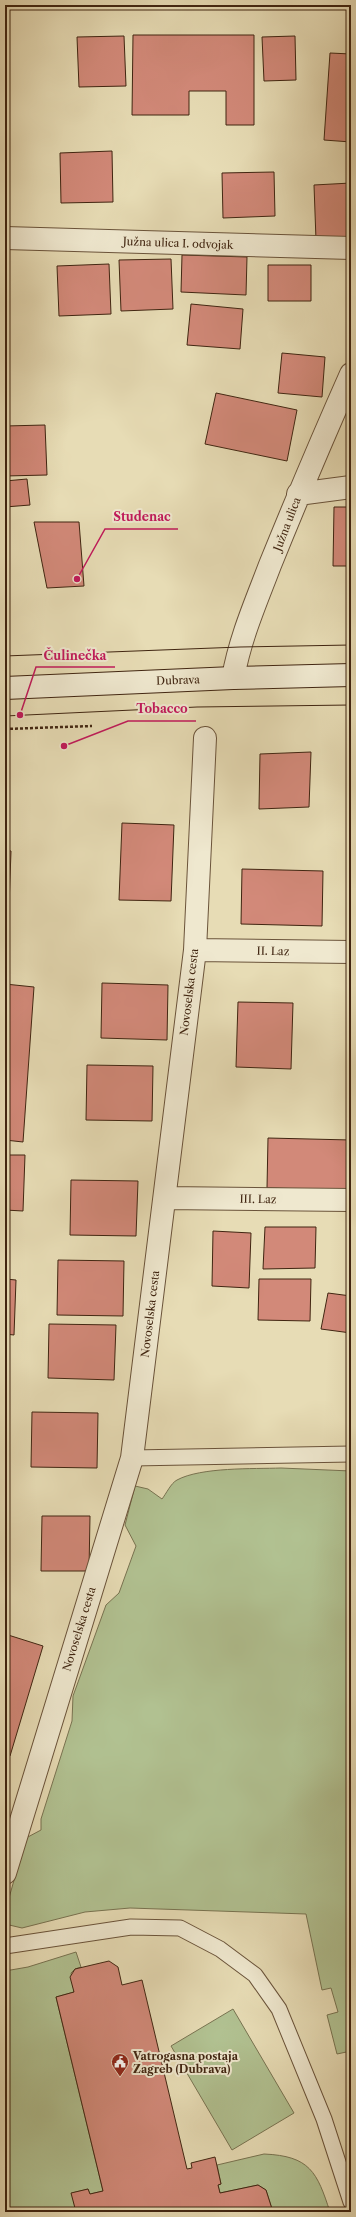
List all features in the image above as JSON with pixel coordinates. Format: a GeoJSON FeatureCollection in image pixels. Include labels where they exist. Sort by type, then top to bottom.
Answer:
{"type":"FeatureCollection","features":[{"type":"Feature","properties":{"kind":"street","name":"Južna ulica I. odvojak"},"geometry":{"type":"LineString","coordinates":[[5,238],[351,248]]}},
{"type":"Feature","properties":{"kind":"street","name":"Južna ulica"},"geometry":{"type":"LineString","coordinates":[[233,678],[245,631],[298,494],[351,374]]}},
{"type":"Feature","properties":{"kind":"street"},"geometry":{"type":"LineString","coordinates":[[298,494],[351,487]]}},
{"type":"Feature","properties":{"kind":"street","name":"Dubrava"},"geometry":{"type":"LineString","coordinates":[[5,688],[233,678],[351,675]]}},
{"type":"Feature","properties":{"kind":"street","name":"Novoselska cesta"},"geometry":{"type":"LineString","coordinates":[[5,1873],[132,1458],[195,950],[205,738]]}},
{"type":"Feature","properties":{"kind":"street","name":"II. Laz"},"geometry":{"type":"LineString","coordinates":[[195,950],[351,952]]}},
{"type":"Feature","properties":{"kind":"street","name":"III. Laz"},"geometry":{"type":"LineString","coordinates":[[165,1198],[351,1200]]}},
{"type":"Feature","properties":{"kind":"lane"},"geometry":{"type":"LineString","coordinates":[[132,1458],[351,1454]]}},
{"type":"Feature","properties":{"kind":"lane"},"geometry":{"type":"LineString","coordinates":[[5,1946],[130,1927],[180,1928],[220,1949],[255,1975],[280,2009],[324,2119],[351,2202]]}},
{"type":"Feature","properties":{"kind":"path"},"geometry":{"type":"LineString","coordinates":[[5,729],[92,726]]}},
{"type":"Feature","properties":{"kind":"green space"},"geometry":{"type":"Polygon","coordinates":[[[281,1468],[351,1471],[351,2051],[337,2054],[327,2015],[338,2012],[331,1988],[322,1990],[306,1914],[130,1908],[85,1912],[22,1928],[5,1924],[5,1912],[26,1838],[41,1830],[41,1819],[72,1721],[73,1696],[106,1605],[119,1593],[136,1546],[125,1525],[135,1486],[148,1489],[162,1499],[175,1481],[187,1476],[213,1471],[281,1468]]]}},
{"type":"Feature","properties":{"kind":"green space"},"geometry":{"type":"Polygon","coordinates":[[[76,1952],[81,1967],[75,1969],[71,1973],[74,1992],[56,1997],[103,2191],[90,2194],[88,2189],[72,2193],[76,2212],[5,2212],[5,1971],[28,1967],[76,1952]]]}},
{"type":"Feature","properties":{"kind":"green space"},"geometry":{"type":"Polygon","coordinates":[[[233,2009],[294,2113],[232,2150],[171,2046],[233,2009]]]}},
{"type":"Feature","properties":{"kind":"green space"},"geometry":{"type":"Polygon","coordinates":[[[264,2154],[280,2155],[292,2158],[302,2163],[309,2169],[321,2186],[330,2212],[273,2212],[266,2190],[258,2185],[220,2193],[218,2185],[221,2184],[217,2165],[264,2154]]]}},
{"type":"Feature","properties":{"kind":"building"},"geometry":{"type":"Polygon","coordinates":[[[133,35],[254,35],[254,125],[226,125],[226,91],[189,91],[189,115],[132,115],[133,35]]]}},
{"type":"Feature","properties":{"kind":"building"},"geometry":{"type":"Polygon","coordinates":[[[124,36],[126,86],[79,87],[77,37],[124,36]]]}},
{"type":"Feature","properties":{"kind":"building"},"geometry":{"type":"Polygon","coordinates":[[[295,36],[296,80],[264,81],[262,37],[295,36]]]}},
{"type":"Feature","properties":{"kind":"building"},"geometry":{"type":"Polygon","coordinates":[[[330,53],[351,54],[351,142],[324,140],[330,53]]]}},
{"type":"Feature","properties":{"kind":"building"},"geometry":{"type":"Polygon","coordinates":[[[112,151],[113,202],[61,203],[60,153],[112,151]]]}},
{"type":"Feature","properties":{"kind":"building"},"geometry":{"type":"Polygon","coordinates":[[[274,172],[275,216],[223,218],[222,173],[274,172]]]}},
{"type":"Feature","properties":{"kind":"building"},"geometry":{"type":"Polygon","coordinates":[[[351,183],[351,238],[316,240],[314,185],[351,183]]]}},
{"type":"Feature","properties":{"kind":"building"},"geometry":{"type":"Polygon","coordinates":[[[182,255],[247,257],[246,295],[181,292],[182,255]]]}},
{"type":"Feature","properties":{"kind":"building"},"geometry":{"type":"Polygon","coordinates":[[[171,259],[173,309],[121,311],[119,260],[171,259]]]}},
{"type":"Feature","properties":{"kind":"building"},"geometry":{"type":"Polygon","coordinates":[[[109,264],[111,314],[59,316],[57,266],[109,264]]]}},
{"type":"Feature","properties":{"kind":"building"},"geometry":{"type":"Polygon","coordinates":[[[268,265],[311,265],[311,301],[268,301],[268,265]]]}},
{"type":"Feature","properties":{"kind":"building"},"geometry":{"type":"Polygon","coordinates":[[[191,304],[243,309],[240,349],[187,345],[191,304]]]}},
{"type":"Feature","properties":{"kind":"building"},"geometry":{"type":"Polygon","coordinates":[[[282,353],[325,357],[322,397],[278,393],[282,353]]]}},
{"type":"Feature","properties":{"kind":"building"},"geometry":{"type":"Polygon","coordinates":[[[216,393],[297,410],[287,461],[205,444],[216,393]]]}},
{"type":"Feature","properties":{"kind":"building"},"geometry":{"type":"Polygon","coordinates":[[[45,425],[47,475],[5,476],[5,426],[45,425]]]}},
{"type":"Feature","properties":{"kind":"building"},"geometry":{"type":"Polygon","coordinates":[[[27,479],[30,505],[5,507],[5,481],[27,479]]]}},
{"type":"Feature","properties":{"kind":"building"},"geometry":{"type":"Polygon","coordinates":[[[334,507],[351,507],[351,566],[333,566],[334,507]]]}},
{"type":"Feature","properties":{"kind":"building"},"geometry":{"type":"Polygon","coordinates":[[[34,522],[79,522],[84,586],[47,588],[34,522]]]}},
{"type":"Feature","properties":{"kind":"building"},"geometry":{"type":"Polygon","coordinates":[[[311,752],[309,807],[259,809],[260,754],[311,752]]]}},
{"type":"Feature","properties":{"kind":"building"},"geometry":{"type":"Polygon","coordinates":[[[122,823],[174,825],[171,901],[119,900],[122,823]]]}},
{"type":"Feature","properties":{"kind":"building"},"geometry":{"type":"Polygon","coordinates":[[[5,850],[11,851],[9,906],[5,905],[5,850]]]}},
{"type":"Feature","properties":{"kind":"building"},"geometry":{"type":"Polygon","coordinates":[[[242,869],[323,871],[322,926],[241,924],[242,869]]]}},
{"type":"Feature","properties":{"kind":"building"},"geometry":{"type":"Polygon","coordinates":[[[102,983],[168,985],[167,1040],[101,1038],[102,983]]]}},
{"type":"Feature","properties":{"kind":"building"},"geometry":{"type":"Polygon","coordinates":[[[5,984],[34,987],[23,1142],[5,1140],[5,984]]]}},
{"type":"Feature","properties":{"kind":"building"},"geometry":{"type":"Polygon","coordinates":[[[238,1002],[293,1003],[291,1069],[236,1067],[238,1002]]]}},
{"type":"Feature","properties":{"kind":"building"},"geometry":{"type":"Polygon","coordinates":[[[87,1065],[153,1066],[152,1121],[86,1120],[87,1065]]]}},
{"type":"Feature","properties":{"kind":"building"},"geometry":{"type":"Polygon","coordinates":[[[268,1138],[351,1140],[351,1190],[267,1188],[268,1138]]]}},
{"type":"Feature","properties":{"kind":"building"},"geometry":{"type":"Polygon","coordinates":[[[5,1155],[25,1155],[23,1211],[5,1210],[5,1155]]]}},
{"type":"Feature","properties":{"kind":"building"},"geometry":{"type":"Polygon","coordinates":[[[71,1180],[138,1181],[136,1236],[70,1235],[71,1180]]]}},
{"type":"Feature","properties":{"kind":"building"},"geometry":{"type":"Polygon","coordinates":[[[265,1227],[316,1227],[315,1268],[263,1269],[265,1227]]]}},
{"type":"Feature","properties":{"kind":"building"},"geometry":{"type":"Polygon","coordinates":[[[213,1231],[251,1233],[249,1288],[212,1286],[213,1231]]]}},
{"type":"Feature","properties":{"kind":"building"},"geometry":{"type":"Polygon","coordinates":[[[58,1260],[124,1261],[123,1316],[57,1315],[58,1260]]]}},
{"type":"Feature","properties":{"kind":"building"},"geometry":{"type":"Polygon","coordinates":[[[5,1279],[16,1280],[14,1335],[5,1334],[5,1279]]]}},
{"type":"Feature","properties":{"kind":"building"},"geometry":{"type":"Polygon","coordinates":[[[259,1279],[311,1279],[310,1321],[258,1320],[259,1279]]]}},
{"type":"Feature","properties":{"kind":"building"},"geometry":{"type":"Polygon","coordinates":[[[328,1293],[351,1296],[351,1333],[321,1329],[328,1293]]]}},
{"type":"Feature","properties":{"kind":"building"},"geometry":{"type":"Polygon","coordinates":[[[49,1324],[116,1325],[114,1380],[48,1378],[49,1324]]]}},
{"type":"Feature","properties":{"kind":"building"},"geometry":{"type":"Polygon","coordinates":[[[32,1412],[98,1413],[97,1468],[31,1467],[32,1412]]]}},
{"type":"Feature","properties":{"kind":"building"},"geometry":{"type":"Polygon","coordinates":[[[5,1505],[7,1505],[5,1560],[5,1505]]]}},
{"type":"Feature","properties":{"kind":"building"},"geometry":{"type":"Polygon","coordinates":[[[42,1516],[90,1516],[89,1571],[41,1571],[42,1516]]]}},
{"type":"Feature","properties":{"kind":"building"},"geometry":{"type":"Polygon","coordinates":[[[5,1634],[43,1646],[10,1756],[5,1755],[5,1634]]]}},
{"type":"Feature","properties":{"kind":"building","name":"Vatrogasna postaja Zagreb (Dubrava)"},"geometry":{"type":"Polygon","coordinates":[[[109,1961],[118,1967],[122,1985],[142,1980],[187,2169],[192,2168],[191,2163],[215,2157],[221,2184],[218,2185],[220,2193],[258,2185],[266,2190],[273,2212],[76,2212],[71,2193],[88,2189],[90,2194],[103,2191],[56,1997],[74,1992],[70,1977],[75,1969],[109,1961]]]}},
{"type":"Feature","properties":{"kind":"tram line"},"geometry":{"type":"LineString","coordinates":[[5,656],[240,647],[351,645]]}},
{"type":"Feature","properties":{"kind":"tram line"},"geometry":{"type":"LineString","coordinates":[[5,716],[197,707],[351,705]]}},
{"type":"Feature","properties":{"kind":"place","name":"Studenac"},"geometry":{"type":"Point","coordinates":[77,579]}},
{"type":"Feature","properties":{"kind":"place","name":"Čulinečka"},"geometry":{"type":"Point","coordinates":[20,715]}},
{"type":"Feature","properties":{"kind":"place","name":"Tobacco"},"geometry":{"type":"Point","coordinates":[64,746]}},
{"type":"Feature","properties":{"kind":"place","name":"Vatrogasna postaja Zagreb (Dubrava)"},"geometry":{"type":"Point","coordinates":[120,2077]}}]}
